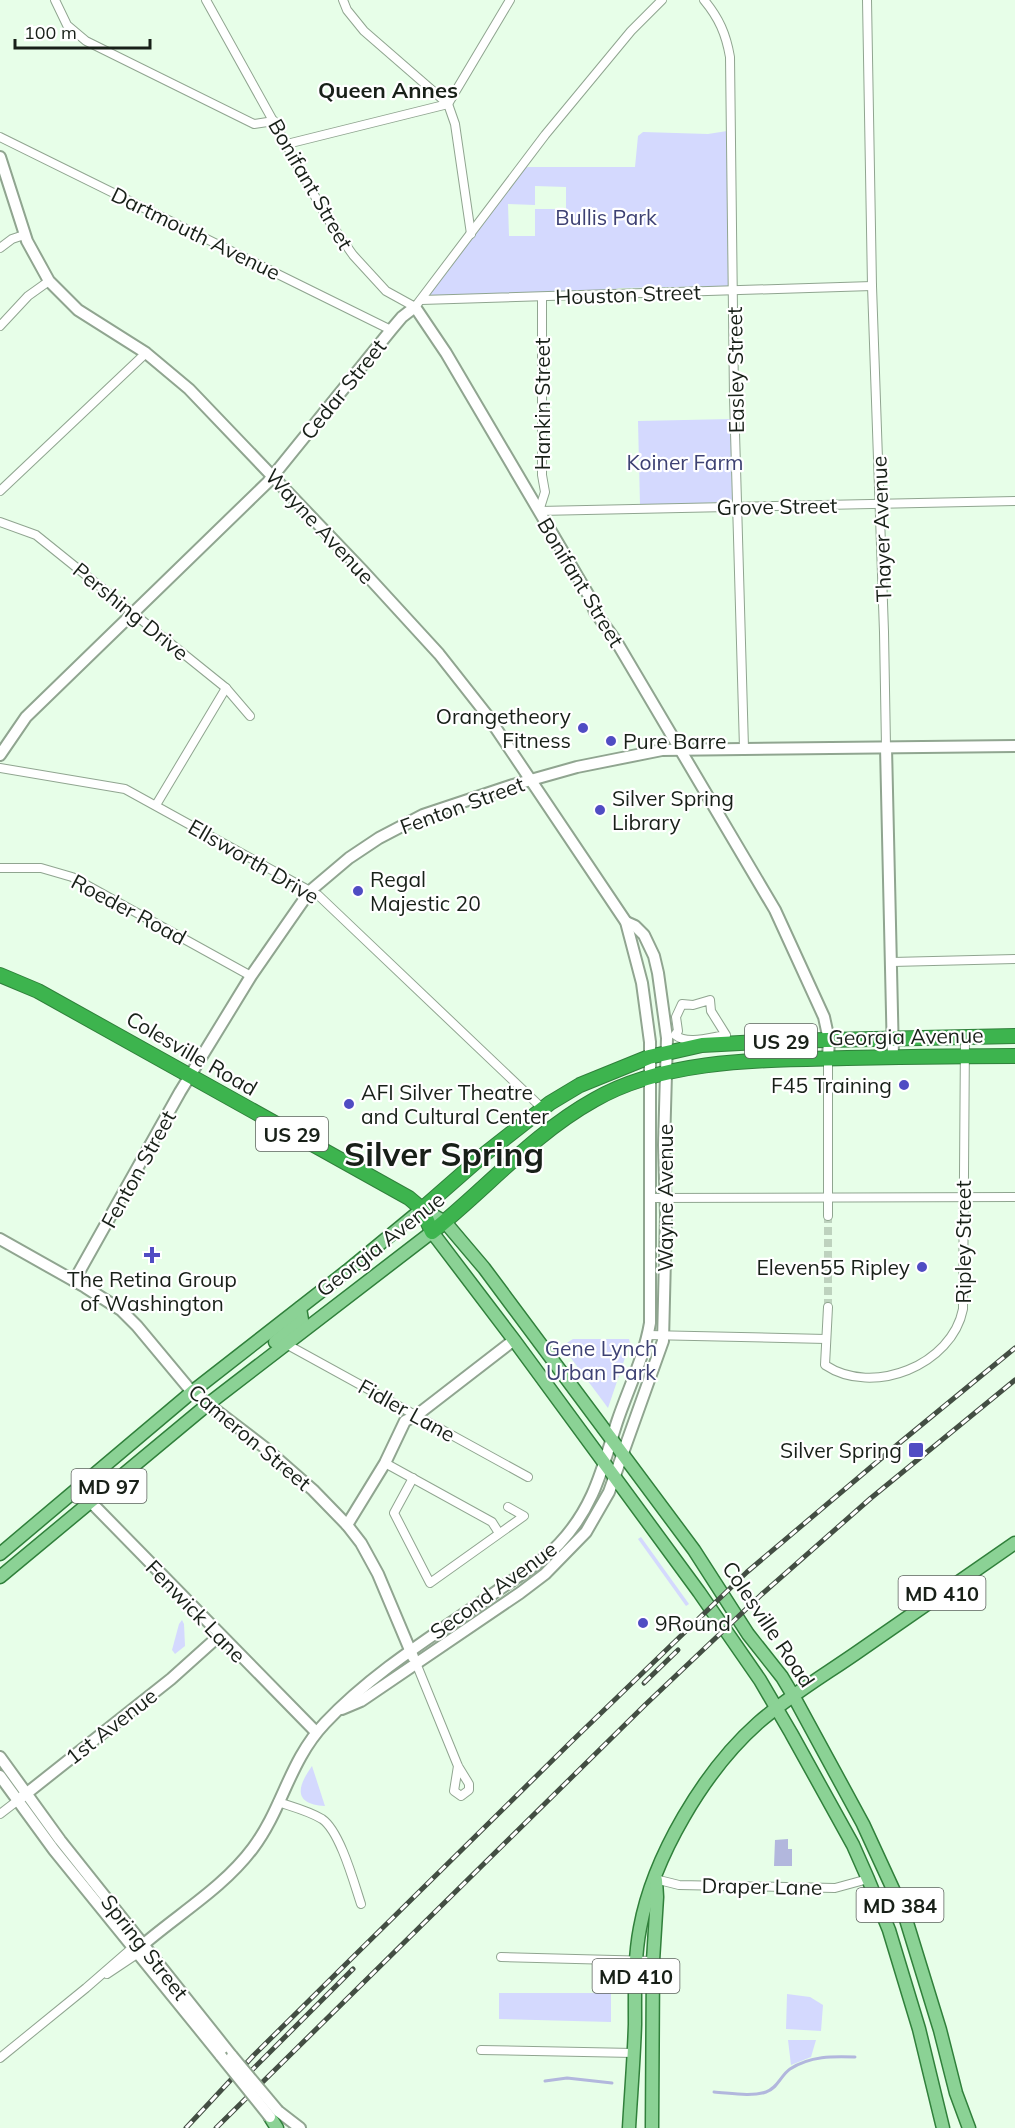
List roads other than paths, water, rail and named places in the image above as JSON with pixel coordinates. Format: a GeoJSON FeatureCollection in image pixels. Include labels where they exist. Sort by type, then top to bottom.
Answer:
{"type":"FeatureCollection","features":[{"type":"Feature","properties":{"kind":"highway","name":"Colesville Road"},"geometry":{"type":"LineString","coordinates":[[0,975],[38,991],[402,1194],[422,1209],[432,1232]]}},
{"type":"Feature","properties":{"kind":"highway","name":"Georgia Avenue"},"geometry":{"type":"LineString","coordinates":[[422,1209],[486,1153],[543,1108],[580,1085],[649,1057],[702,1046],[829,1040],[1015,1036]]}},
{"type":"Feature","properties":{"kind":"highway","name":"Georgia Avenue"},"geometry":{"type":"LineString","coordinates":[[432,1232],[559,1122],[595,1099],[620,1087],[666,1074],[740,1062],[828,1058],[1015,1056]]}},
{"type":"Feature","properties":{"kind":"main road","name":"Colesville Road"},"geometry":{"type":"LineString","coordinates":[[422,1209],[445,1222],[484,1268],[694,1551],[748,1634],[782,1677],[794,1697],[863,1824],[904,1912],[956,2093],[969,2128]]}},
{"type":"Feature","properties":{"kind":"main road","name":"Georgia Avenue"},"geometry":{"type":"LineString","coordinates":[[0,1554],[192,1392],[422,1209]]}},
{"type":"Feature","properties":{"kind":"main road","name":"Colesville Road"},"geometry":{"type":"LineString","coordinates":[[432,1232],[699,1592],[760,1680],[827,1798],[868,1879],[889,1930],[919,2029],[944,2128]]}},
{"type":"Feature","properties":{"kind":"main road","name":"Georgia Avenue"},"geometry":{"type":"LineString","coordinates":[[0,1577],[207,1405],[432,1232]]}},
{"type":"Feature","properties":{"kind":"main road","name":"MD 97"},"geometry":{"type":"LineString","coordinates":[[256,1366],[263,1352],[302,1320],[300,1308]]}},
{"type":"Feature","properties":{"kind":"main road","name":"MD 410"},"geometry":{"type":"LineString","coordinates":[[629,2128],[634,2053],[636,1960],[648,1896],[669,1845],[714,1771],[757,1724],[776,1708],[1015,1543]]}},
{"type":"Feature","properties":{"kind":"main road","name":"MD 410"},"geometry":{"type":"LineString","coordinates":[[652,2128],[656,1879]]}},
{"type":"Feature","properties":{"kind":"main road"},"geometry":{"type":"LineString","coordinates":[[274,2114],[278,2128]]}},
{"type":"Feature","properties":{"kind":"street"},"geometry":{"type":"LineString","coordinates":[[55,0],[67,25],[86,41],[254,124],[274,121]]}},
{"type":"Feature","properties":{"kind":"street","name":"Bonifant Street"},"geometry":{"type":"LineString","coordinates":[[206,0],[327,218],[353,255],[386,291],[418,304],[589,596],[595,612],[616,641],[775,910],[824,1017],[829,1040],[828,1216]]}},
{"type":"Feature","properties":{"kind":"street"},"geometry":{"type":"LineString","coordinates":[[343,0],[347,10],[364,31],[448,104],[455,124],[471,234]]}},
{"type":"Feature","properties":{"kind":"street"},"geometry":{"type":"LineString","coordinates":[[287,144],[448,104],[510,0]]}},
{"type":"Feature","properties":{"kind":"street","name":"Cedar Street"},"geometry":{"type":"LineString","coordinates":[[0,755],[26,717],[273,476],[391,330],[418,304],[545,135],[631,32],[662,0]]}},
{"type":"Feature","properties":{"kind":"street","name":"Easley Street"},"geometry":{"type":"LineString","coordinates":[[704,0],[717,16],[727,37],[730,57],[734,397],[744,748]]}},
{"type":"Feature","properties":{"kind":"street","name":"Thayer Avenue"},"geometry":{"type":"LineString","coordinates":[[867,0],[872,286],[880,504],[893,1057]]}},
{"type":"Feature","properties":{"kind":"street","name":"Dartmouth Avenue"},"geometry":{"type":"LineString","coordinates":[[0,137],[391,330]]}},
{"type":"Feature","properties":{"kind":"street","name":"Wayne Avenue"},"geometry":{"type":"LineString","coordinates":[[0,157],[24,235],[49,281],[78,310],[146,353],[189,389],[439,654],[487,715],[626,922],[646,1007],[650,1042],[650,1323],[612,1441]]}},
{"type":"Feature","properties":{"kind":"street"},"geometry":{"type":"LineString","coordinates":[[0,248],[12,239],[24,235]]}},
{"type":"Feature","properties":{"kind":"street"},"geometry":{"type":"LineString","coordinates":[[0,326],[28,296],[49,281]]}},
{"type":"Feature","properties":{"kind":"street","name":"Houston Street"},"geometry":{"type":"LineString","coordinates":[[418,304],[616,293],[872,286]]}},
{"type":"Feature","properties":{"kind":"street","name":"Hankin Street"},"geometry":{"type":"LineString","coordinates":[[539,511],[545,492],[542,475],[542,297]]}},
{"type":"Feature","properties":{"kind":"street"},"geometry":{"type":"LineString","coordinates":[[0,491],[146,353]]}},
{"type":"Feature","properties":{"kind":"street","name":"Grove Street"},"geometry":{"type":"LineString","coordinates":[[539,511],[1015,501]]}},
{"type":"Feature","properties":{"kind":"street","name":"Pershing Drive"},"geometry":{"type":"LineString","coordinates":[[0,522],[36,535],[226,688],[250,716]]}},
{"type":"Feature","properties":{"kind":"street"},"geometry":{"type":"LineString","coordinates":[[156,805],[226,688]]}},
{"type":"Feature","properties":{"kind":"street","name":"Fenton Street"},"geometry":{"type":"LineString","coordinates":[[74,1281],[190,1077],[251,976],[310,891],[359,851],[379,838],[423,815],[531,780],[630,755],[680,750],[744,748],[1015,746]]}},
{"type":"Feature","properties":{"kind":"street","name":"Ellsworth Drive"},"geometry":{"type":"LineString","coordinates":[[0,768],[125,789],[318,896],[543,1108]]}},
{"type":"Feature","properties":{"kind":"street","name":"Roeder Road"},"geometry":{"type":"LineString","coordinates":[[0,868],[41,868],[72,877],[251,976]]}},
{"type":"Feature","properties":{"kind":"street","name":"Wayne Avenue"},"geometry":{"type":"LineString","coordinates":[[614,1477],[665,1336],[664,1145],[667,1038],[654,956],[644,935],[635,926],[626,922]]}},
{"type":"Feature","properties":{"kind":"street"},"geometry":{"type":"LineString","coordinates":[[892,962],[1015,959]]}},
{"type":"Feature","properties":{"kind":"street"},"geometry":{"type":"LineString","coordinates":[[710,1000],[711,1011],[726,1035],[688,1040],[677,1037],[675,1035],[678,1028],[676,1017],[682,1004],[693,1005],[710,1000]]}},
{"type":"Feature","properties":{"kind":"street","name":"Ripley Street"},"geometry":{"type":"LineString","coordinates":[[826,1339],[825,1365],[833,1370],[850,1376],[867,1378],[889,1376],[926,1361],[954,1336],[959,1326],[963,1309],[965,1037]]}},
{"type":"Feature","properties":{"kind":"street"},"geometry":{"type":"LineString","coordinates":[[650,1198],[1015,1197]]}},
{"type":"Feature","properties":{"kind":"street","name":"Cameron Street"},"geometry":{"type":"LineString","coordinates":[[0,1239],[121,1310],[192,1392],[207,1405],[220,1412],[304,1482],[347,1525],[361,1543],[378,1574],[416,1663]]}},
{"type":"Feature","properties":{"kind":"street"},"geometry":{"type":"LineString","coordinates":[[648,1335],[826,1339],[828,1307]]}},
{"type":"Feature","properties":{"kind":"street"},"geometry":{"type":"LineString","coordinates":[[347,1525],[385,1463],[405,1421],[417,1415],[514,1340]]}},
{"type":"Feature","properties":{"kind":"street","name":"Fidler Lane"},"geometry":{"type":"LineString","coordinates":[[286,1344],[528,1477]]}},
{"type":"Feature","properties":{"kind":"street","name":"Second Avenue"},"geometry":{"type":"LineString","coordinates":[[0,2058],[217,1886],[252,1850],[264,1831],[299,1756],[316,1732],[348,1699],[411,1651],[534,1566],[558,1545],[576,1524],[586,1506],[605,1464],[612,1441]]}},
{"type":"Feature","properties":{"kind":"street"},"geometry":{"type":"LineString","coordinates":[[385,1463],[492,1522],[499,1533]]}},
{"type":"Feature","properties":{"kind":"street","name":"Second Avenue"},"geometry":{"type":"LineString","coordinates":[[338,1711],[360,1701],[545,1574],[586,1532],[601,1509],[614,1477]]}},
{"type":"Feature","properties":{"kind":"street"},"geometry":{"type":"LineString","coordinates":[[413,1478],[394,1513],[430,1583],[524,1516],[508,1507]]}},
{"type":"Feature","properties":{"kind":"street","name":"Fenwick Lane"},"geometry":{"type":"LineString","coordinates":[[77,1488],[316,1732]]}},
{"type":"Feature","properties":{"kind":"street"},"geometry":{"type":"LineString","coordinates":[[483,1600],[490,1611]]}},
{"type":"Feature","properties":{"kind":"street","name":"1st Avenue"},"geometry":{"type":"LineString","coordinates":[[0,1814],[171,1679],[220,1635]]}},
{"type":"Feature","properties":{"kind":"street"},"geometry":{"type":"LineString","coordinates":[[416,1663],[458,1766]]}},
{"type":"Feature","properties":{"kind":"street","name":"Spring Street"},"geometry":{"type":"LineString","coordinates":[[0,1757],[144,1944],[219,2047]]}},
{"type":"Feature","properties":{"kind":"street","name":"Spring Street"},"geometry":{"type":"LineString","coordinates":[[0,1776],[17,1801],[135,1951],[274,2114],[300,2128]]}},
{"type":"Feature","properties":{"kind":"street"},"geometry":{"type":"LineString","coordinates":[[278,1802],[310,1814],[330,1826],[337,1837],[362,1904]]}},
{"type":"Feature","properties":{"kind":"street","name":"Draper Lane"},"geometry":{"type":"LineString","coordinates":[[656,1879],[679,1885],[835,1888],[868,1879]]}},
{"type":"Feature","properties":{"kind":"street"},"geometry":{"type":"LineString","coordinates":[[501,1957],[653,1960]]}},
{"type":"Feature","properties":{"kind":"street"},"geometry":{"type":"LineString","coordinates":[[481,2050],[634,2053]]}},
{"type":"Feature","properties":{"kind":"waterway"},"geometry":{"type":"LineString","coordinates":[[714,2092],[740,2094],[766,2092],[776,2085],[790,2069],[798,2065],[814,2059],[855,2057]]}},
{"type":"Feature","properties":{"kind":"waterway"},"geometry":{"type":"LineString","coordinates":[[545,2081],[567,2078],[612,2083]]}},
{"type":"Feature","properties":{"kind":"tunnel"},"geometry":{"type":"LineString","coordinates":[[828,1216],[828,1307]]}},
{"type":"Feature","properties":{"kind":"railway"},"geometry":{"type":"LineString","coordinates":[[186,2128],[254,2055],[747,1572],[1015,1348]]}},
{"type":"Feature","properties":{"kind":"railway"},"geometry":{"type":"LineString","coordinates":[[216,2128],[645,1705],[762,1594],[871,1498],[1015,1380]]}},
{"type":"Feature","properties":{"kind":"railway"},"geometry":{"type":"LineString","coordinates":[[644,1683],[678,1650]]}},
{"type":"Feature","properties":{"kind":"railway"},"geometry":{"type":"LineString","coordinates":[[249,2073],[353,1969]]}},
{"type":"Feature","properties":{"kind":"place","name":"Orangetheory Fitness"},"geometry":{"type":"Point","coordinates":[583,728]}},
{"type":"Feature","properties":{"kind":"place","name":"Pure Barre"},"geometry":{"type":"Point","coordinates":[611,741]}},
{"type":"Feature","properties":{"kind":"place","name":"Silver Spring Library"},"geometry":{"type":"Point","coordinates":[600,810]}},
{"type":"Feature","properties":{"kind":"place","name":"Regal Majestic 20"},"geometry":{"type":"Point","coordinates":[358,891]}},
{"type":"Feature","properties":{"kind":"place","name":"F45 Training"},"geometry":{"type":"Point","coordinates":[904,1085]}},
{"type":"Feature","properties":{"kind":"place","name":"AFI Silver Theatre and Cultural Center"},"geometry":{"type":"Point","coordinates":[349,1104]}},
{"type":"Feature","properties":{"kind":"place","name":"The Retina Group of Washington"},"geometry":{"type":"Point","coordinates":[152,1255]}},
{"type":"Feature","properties":{"kind":"place","name":"Eleven55 Ripley"},"geometry":{"type":"Point","coordinates":[922,1267]}},
{"type":"Feature","properties":{"kind":"place","name":"Silver Spring"},"geometry":{"type":"Point","coordinates":[916,1450]}},
{"type":"Feature","properties":{"kind":"place","name":"9Round"},"geometry":{"type":"Point","coordinates":[643,1623]}},
{"type":"Feature","properties":{"kind":"district","name":"Queen Annes"},"geometry":{"type":"Point","coordinates":[388,90]}},
{"type":"Feature","properties":{"kind":"district","name":"Silver Spring"},"geometry":{"type":"Point","coordinates":[444,1153]}},
{"type":"Feature","properties":{"kind":"park label","name":"Bullis Park"},"geometry":{"type":"Point","coordinates":[606,217]}},
{"type":"Feature","properties":{"kind":"park label","name":"Koiner Farm"},"geometry":{"type":"Point","coordinates":[685,462]}},
{"type":"Feature","properties":{"kind":"park label","name":"Gene Lynch Urban Park"},"geometry":{"type":"Point","coordinates":[601,1360]}}]}
